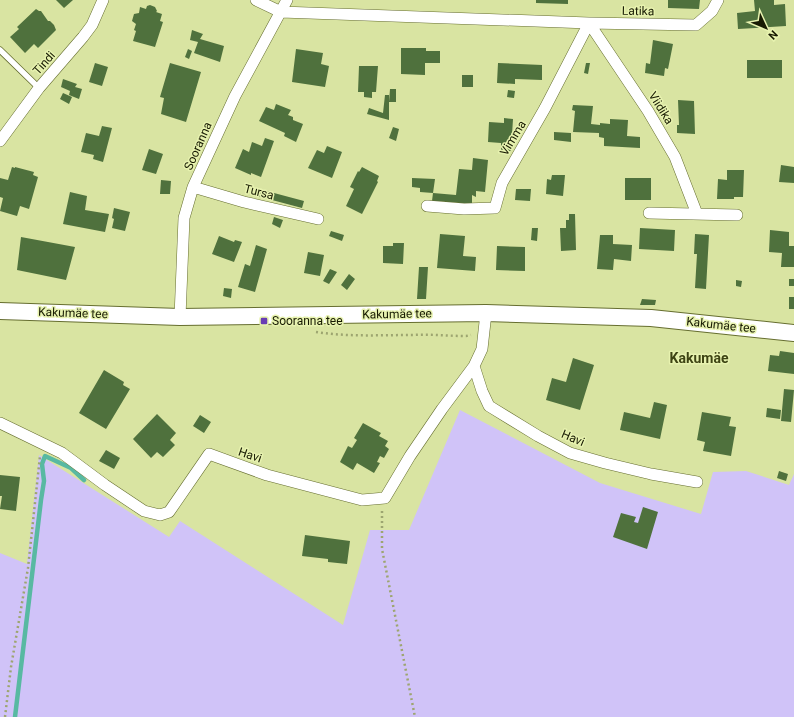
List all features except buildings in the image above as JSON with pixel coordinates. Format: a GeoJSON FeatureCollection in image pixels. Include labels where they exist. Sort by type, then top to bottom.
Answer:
{"type":"FeatureCollection","features":[{"type":"Feature","properties":{"kind":"street","name":"Tindi"},"geometry":{"type":"LineString","coordinates":[[0,141],[39,88],[70,54],[88,31],[103,0]]}},
{"type":"Feature","properties":{"kind":"street"},"geometry":{"type":"LineString","coordinates":[[256,0],[281,12]]}},
{"type":"Feature","properties":{"kind":"street","name":"Sooranna"},"geometry":{"type":"LineString","coordinates":[[180,317],[184,218],[193,187],[235,96],[287,0]]}},
{"type":"Feature","properties":{"kind":"street","name":"Latika"},"geometry":{"type":"LineString","coordinates":[[281,12],[589,23],[696,25],[712,11],[718,0]]}},
{"type":"Feature","properties":{"kind":"street","name":"Vimma"},"geometry":{"type":"LineString","coordinates":[[427,206],[464,209],[495,208],[502,183],[545,108],[589,23]]}},
{"type":"Feature","properties":{"kind":"street","name":"Viidika"},"geometry":{"type":"LineString","coordinates":[[589,23],[648,111],[675,157],[697,214]]}},
{"type":"Feature","properties":{"kind":"street","name":"Tursa"},"geometry":{"type":"LineString","coordinates":[[193,187],[244,202],[318,219]]}},
{"type":"Feature","properties":{"kind":"street"},"geometry":{"type":"LineString","coordinates":[[649,213],[737,215]]}},
{"type":"Feature","properties":{"kind":"street","name":"Kakumäe tee"},"geometry":{"type":"LineString","coordinates":[[0,311],[180,317],[486,313],[651,318],[794,333]]}},
{"type":"Feature","properties":{"kind":"street"},"geometry":{"type":"LineString","coordinates":[[381,499],[385,498],[410,456],[474,366],[482,349],[486,313]]}},
{"type":"Feature","properties":{"kind":"street","name":"Havi"},"geometry":{"type":"LineString","coordinates":[[474,366],[482,391],[489,406],[538,436],[570,453],[643,472],[697,482]]}},
{"type":"Feature","properties":{"kind":"street","name":"Havi"},"geometry":{"type":"LineString","coordinates":[[0,423],[62,453],[105,485],[144,511],[160,515],[169,512],[209,454],[267,475],[362,500],[381,499]]}},
{"type":"Feature","properties":{"kind":"lane"},"geometry":{"type":"LineString","coordinates":[[0,50],[39,88]]}},
{"type":"Feature","properties":{"kind":"path"},"geometry":{"type":"LineString","coordinates":[[5,717],[11,667],[28,568],[41,452],[44,444]]}},
{"type":"Feature","properties":{"kind":"path"},"geometry":{"type":"LineString","coordinates":[[381,499],[383,517],[382,549],[415,717]]}},
{"type":"Feature","properties":{"kind":"shaded area"},"geometry":{"type":"Polygon","coordinates":[[[460,410],[600,483],[701,514],[713,472],[746,471],[789,485],[794,474],[794,717],[0,717],[0,553],[27,564],[39,455],[169,537],[180,521],[343,625],[370,530],[409,530],[460,410]]]}},
{"type":"Feature","properties":{"kind":"waterway"},"geometry":{"type":"LineString","coordinates":[[15,717],[44,481],[42,464],[45,456],[71,468],[84,480]]}},
{"type":"Feature","properties":{"kind":"place","name":"Sooranna tee"},"geometry":{"type":"Point","coordinates":[264,321]}},
{"type":"Feature","properties":{"kind":"district","name":"Kakumäe"},"geometry":{"type":"Point","coordinates":[699,358]}}]}
